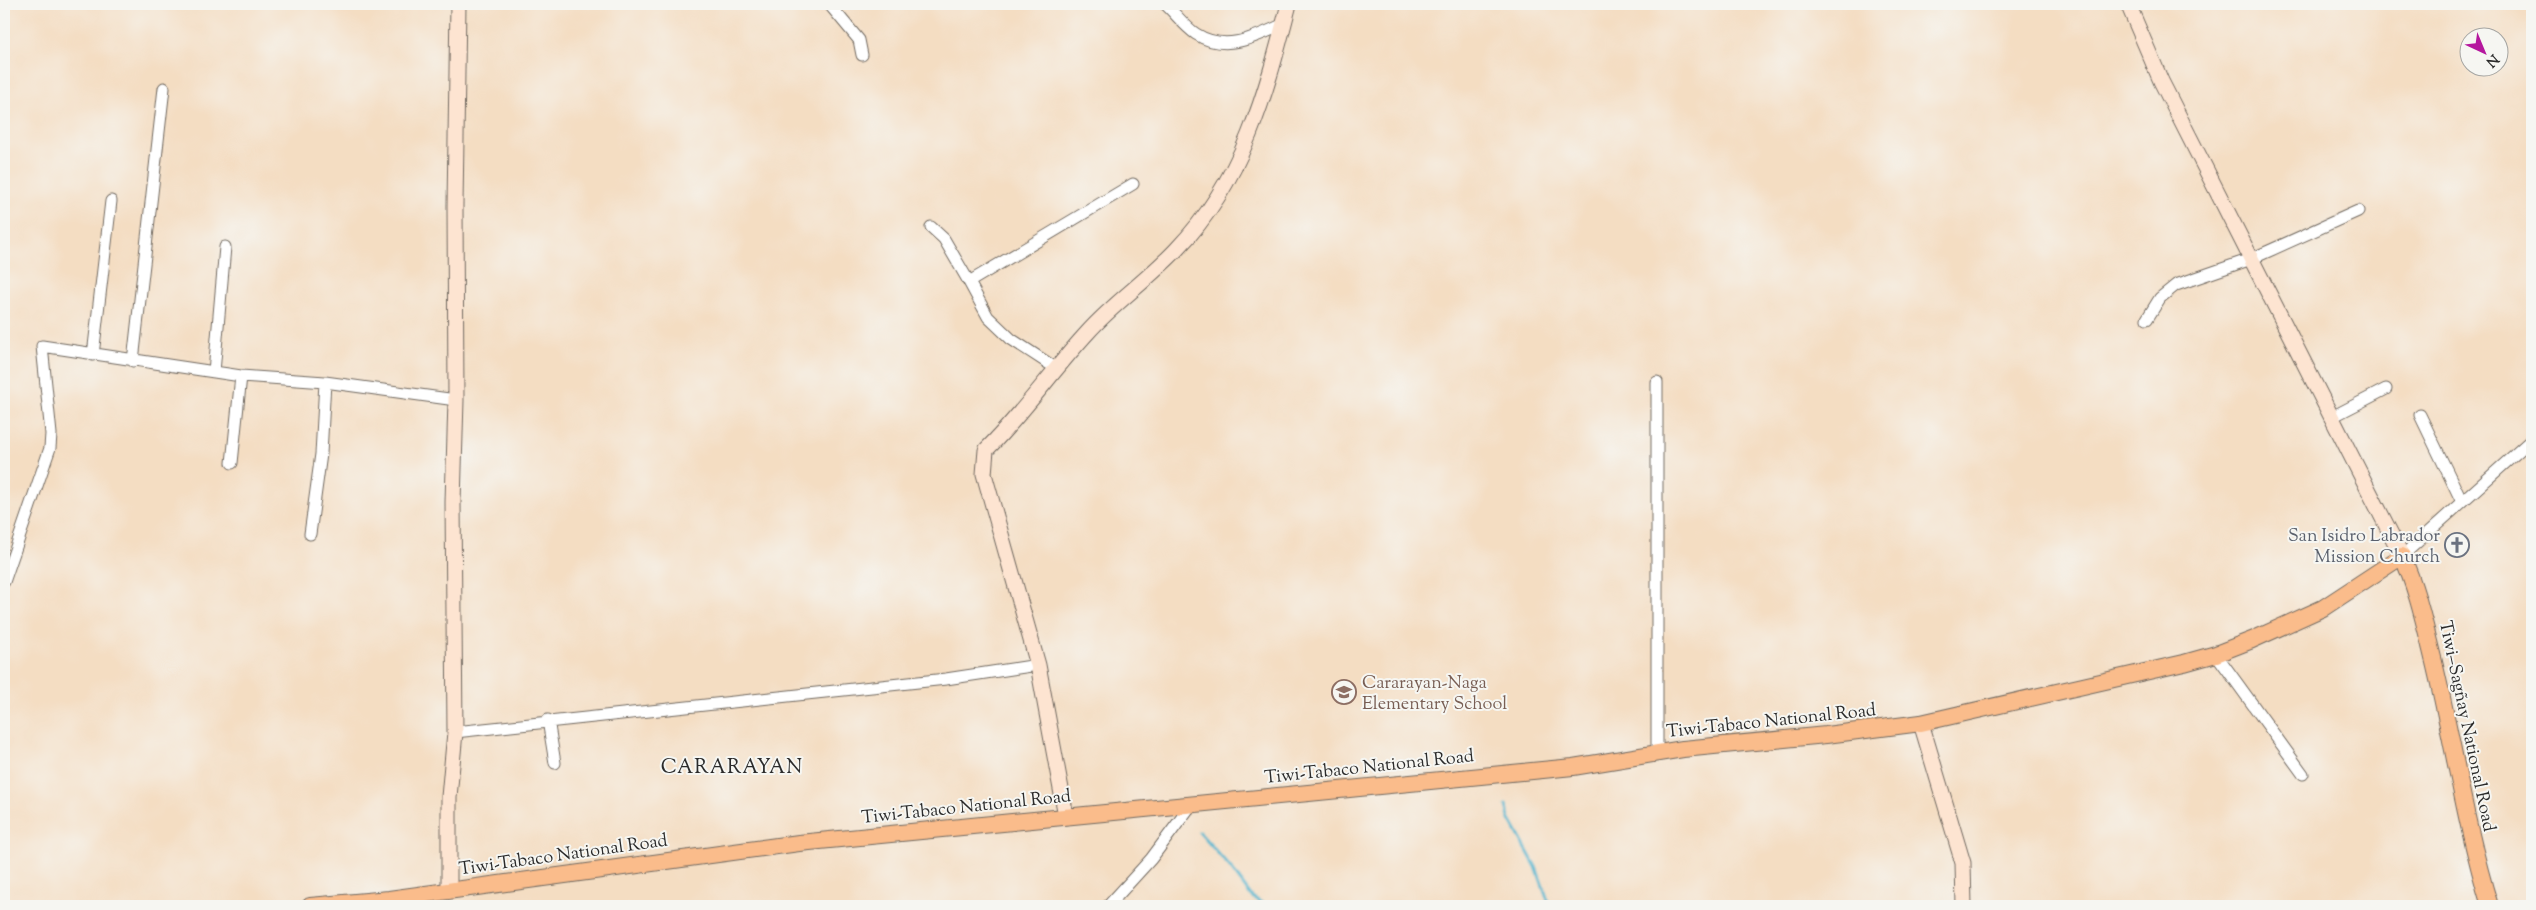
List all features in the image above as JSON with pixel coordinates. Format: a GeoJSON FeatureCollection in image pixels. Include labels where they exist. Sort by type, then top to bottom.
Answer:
{"type":"FeatureCollection","features":[{"type":"Feature","properties":{"kind":"main road"},"geometry":{"type":"LineString","coordinates":[[449,891],[449,797],[455,732],[452,502],[456,400],[455,205],[458,4]]}},
{"type":"Feature","properties":{"kind":"main road"},"geometry":{"type":"LineString","coordinates":[[1066,816],[1038,665],[984,474],[986,450],[1088,332],[1177,250],[1228,183],[1243,152],[1272,67],[1289,4]]}},
{"type":"Feature","properties":{"kind":"main road"},"geometry":{"type":"LineString","coordinates":[[2128,4],[2161,81],[2330,418],[2402,556]]}},
{"type":"Feature","properties":{"kind":"main road","name":"Tiwi-Tabaco National Road"},"geometry":{"type":"LineString","coordinates":[[310,906],[449,891],[781,845],[1573,767],[1656,753],[1921,723],[2216,654],[2323,608],[2402,556]]}},
{"type":"Feature","properties":{"kind":"main road","name":"Tiwi–Sagñay National Road"},"geometry":{"type":"LineString","coordinates":[[2402,556],[2412,578],[2427,629],[2474,849],[2490,906]]}},
{"type":"Feature","properties":{"kind":"main road"},"geometry":{"type":"LineString","coordinates":[[1921,723],[1964,863],[1964,906]]}},
{"type":"Feature","properties":{"kind":"street"},"geometry":{"type":"LineString","coordinates":[[829,4],[859,40],[862,56]]}},
{"type":"Feature","properties":{"kind":"street"},"geometry":{"type":"LineString","coordinates":[[1166,4],[1195,34],[1217,43],[1246,41],[1284,24]]}},
{"type":"Feature","properties":{"kind":"street"},"geometry":{"type":"LineString","coordinates":[[133,361],[164,88]]}},
{"type":"Feature","properties":{"kind":"street"},"geometry":{"type":"LineString","coordinates":[[970,282],[1133,184]]}},
{"type":"Feature","properties":{"kind":"street"},"geometry":{"type":"LineString","coordinates":[[93,355],[110,201]]}},
{"type":"Feature","properties":{"kind":"street"},"geometry":{"type":"LineString","coordinates":[[2147,319],[2160,298],[2176,285],[2251,259],[2358,211]]}},
{"type":"Feature","properties":{"kind":"street"},"geometry":{"type":"LineString","coordinates":[[931,227],[944,239],[970,282],[988,317],[1011,339],[1057,369]]}},
{"type":"Feature","properties":{"kind":"street"},"geometry":{"type":"LineString","coordinates":[[214,372],[226,247]]}},
{"type":"Feature","properties":{"kind":"street"},"geometry":{"type":"LineString","coordinates":[[4,582],[50,448],[51,434],[42,346],[241,376],[325,382],[456,400]]}},
{"type":"Feature","properties":{"kind":"street"},"geometry":{"type":"LineString","coordinates":[[232,463],[241,376]]}},
{"type":"Feature","properties":{"kind":"street"},"geometry":{"type":"LineString","coordinates":[[310,534],[321,454],[325,382]]}},
{"type":"Feature","properties":{"kind":"street"},"geometry":{"type":"LineString","coordinates":[[1656,753],[1657,382]]}},
{"type":"Feature","properties":{"kind":"street"},"geometry":{"type":"LineString","coordinates":[[2330,418],[2386,389]]}},
{"type":"Feature","properties":{"kind":"street"},"geometry":{"type":"LineString","coordinates":[[2420,415],[2462,502]]}},
{"type":"Feature","properties":{"kind":"street"},"geometry":{"type":"LineString","coordinates":[[2402,556],[2532,439]]}},
{"type":"Feature","properties":{"kind":"street"},"geometry":{"type":"LineString","coordinates":[[2216,654],[2302,774]]}},
{"type":"Feature","properties":{"kind":"street"},"geometry":{"type":"LineString","coordinates":[[455,732],[548,720],[937,680],[1038,665]]}},
{"type":"Feature","properties":{"kind":"street"},"geometry":{"type":"LineString","coordinates":[[548,720],[555,763]]}},
{"type":"Feature","properties":{"kind":"street"},"geometry":{"type":"LineString","coordinates":[[1108,906],[1151,859],[1192,804]]}},
{"type":"Feature","properties":{"kind":"waterway"},"geometry":{"type":"LineString","coordinates":[[1506,805],[1509,818],[1536,867],[1550,906]]}},
{"type":"Feature","properties":{"kind":"waterway"},"geometry":{"type":"LineString","coordinates":[[1199,832],[1230,867],[1252,897],[1267,906]]}},
{"type":"Feature","properties":{"kind":"place","name":"San Isidro Labrador Mission Church"},"geometry":{"type":"Point","coordinates":[2457,545]}},
{"type":"Feature","properties":{"kind":"place","name":"Cararayan-Naga Elementary School"},"geometry":{"type":"Point","coordinates":[1344,692]}},
{"type":"Feature","properties":{"kind":"district","name":"CARARAYAN"},"geometry":{"type":"Point","coordinates":[732,766]}}]}
